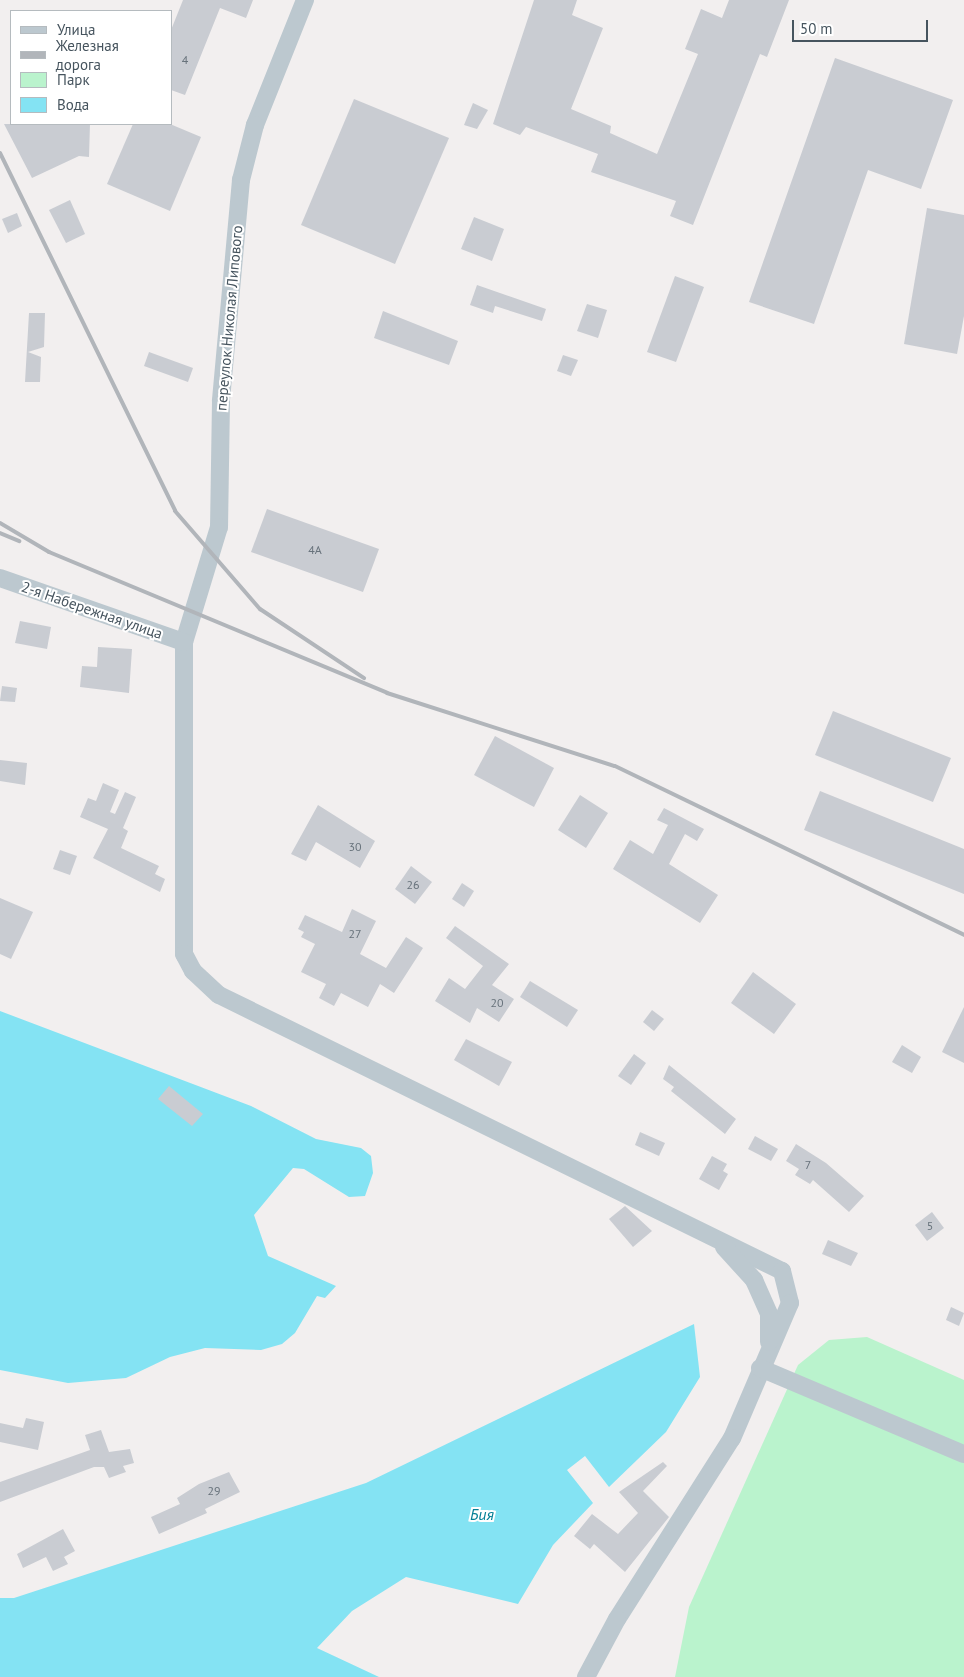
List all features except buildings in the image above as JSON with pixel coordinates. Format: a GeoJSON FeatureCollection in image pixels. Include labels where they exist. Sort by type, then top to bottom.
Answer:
{"type":"FeatureCollection","features":[{"type":"Feature","properties":{"kind":"street","name":"переулок Николая Липового"},"geometry":{"type":"LineString","coordinates":[[305,0],[255,125],[241,180],[221,401],[219,527],[184,642],[188,753],[182,941],[192,971],[219,995],[782,1271],[790,1303],[769,1347]]}},
{"type":"Feature","properties":{"kind":"street","name":"2-я Набережная улица"},"geometry":{"type":"LineString","coordinates":[[0,578],[184,642]]}},
{"type":"Feature","properties":{"kind":"street"},"geometry":{"type":"LineString","coordinates":[[586,1677],[617,1619],[732,1438],[769,1347],[769,1314],[754,1280],[717,1240]]}},
{"type":"Feature","properties":{"kind":"street"},"geometry":{"type":"LineString","coordinates":[[760,1368],[964,1454]]}},
{"type":"Feature","properties":{"kind":"green space"},"geometry":{"type":"Polygon","coordinates":[[[867,1337],[964,1380],[964,1677],[675,1677],[689,1607],[798,1365],[829,1340],[867,1337]]]}},
{"type":"Feature","properties":{"kind":"water"},"geometry":{"type":"Polygon","coordinates":[[[0,1011],[251,1106],[316,1139],[361,1148],[371,1156],[373,1173],[365,1196],[349,1197],[304,1169],[293,1168],[254,1215],[268,1256],[336,1286],[325,1298],[317,1296],[295,1333],[282,1344],[261,1350],[205,1348],[170,1357],[126,1378],[68,1383],[0,1370],[0,1011]]]}},
{"type":"Feature","properties":{"kind":"water","name":"Бия"},"geometry":{"type":"Polygon","coordinates":[[[694,1324],[700,1377],[666,1432],[609,1487],[585,1456],[567,1470],[593,1503],[553,1545],[518,1604],[406,1577],[352,1611],[317,1648],[379,1677],[0,1677],[0,1598],[14,1598],[366,1483],[694,1324]]]}},
{"type":"Feature","properties":{"kind":"railway"},"geometry":{"type":"LineString","coordinates":[[0,153],[175,511],[260,609],[364,678]]}},
{"type":"Feature","properties":{"kind":"railway"},"geometry":{"type":"LineString","coordinates":[[0,523],[49,552],[387,693],[615,766],[964,935]]}},
{"type":"Feature","properties":{"kind":"railway"},"geometry":{"type":"LineString","coordinates":[[0,533],[19,541]]}}]}
